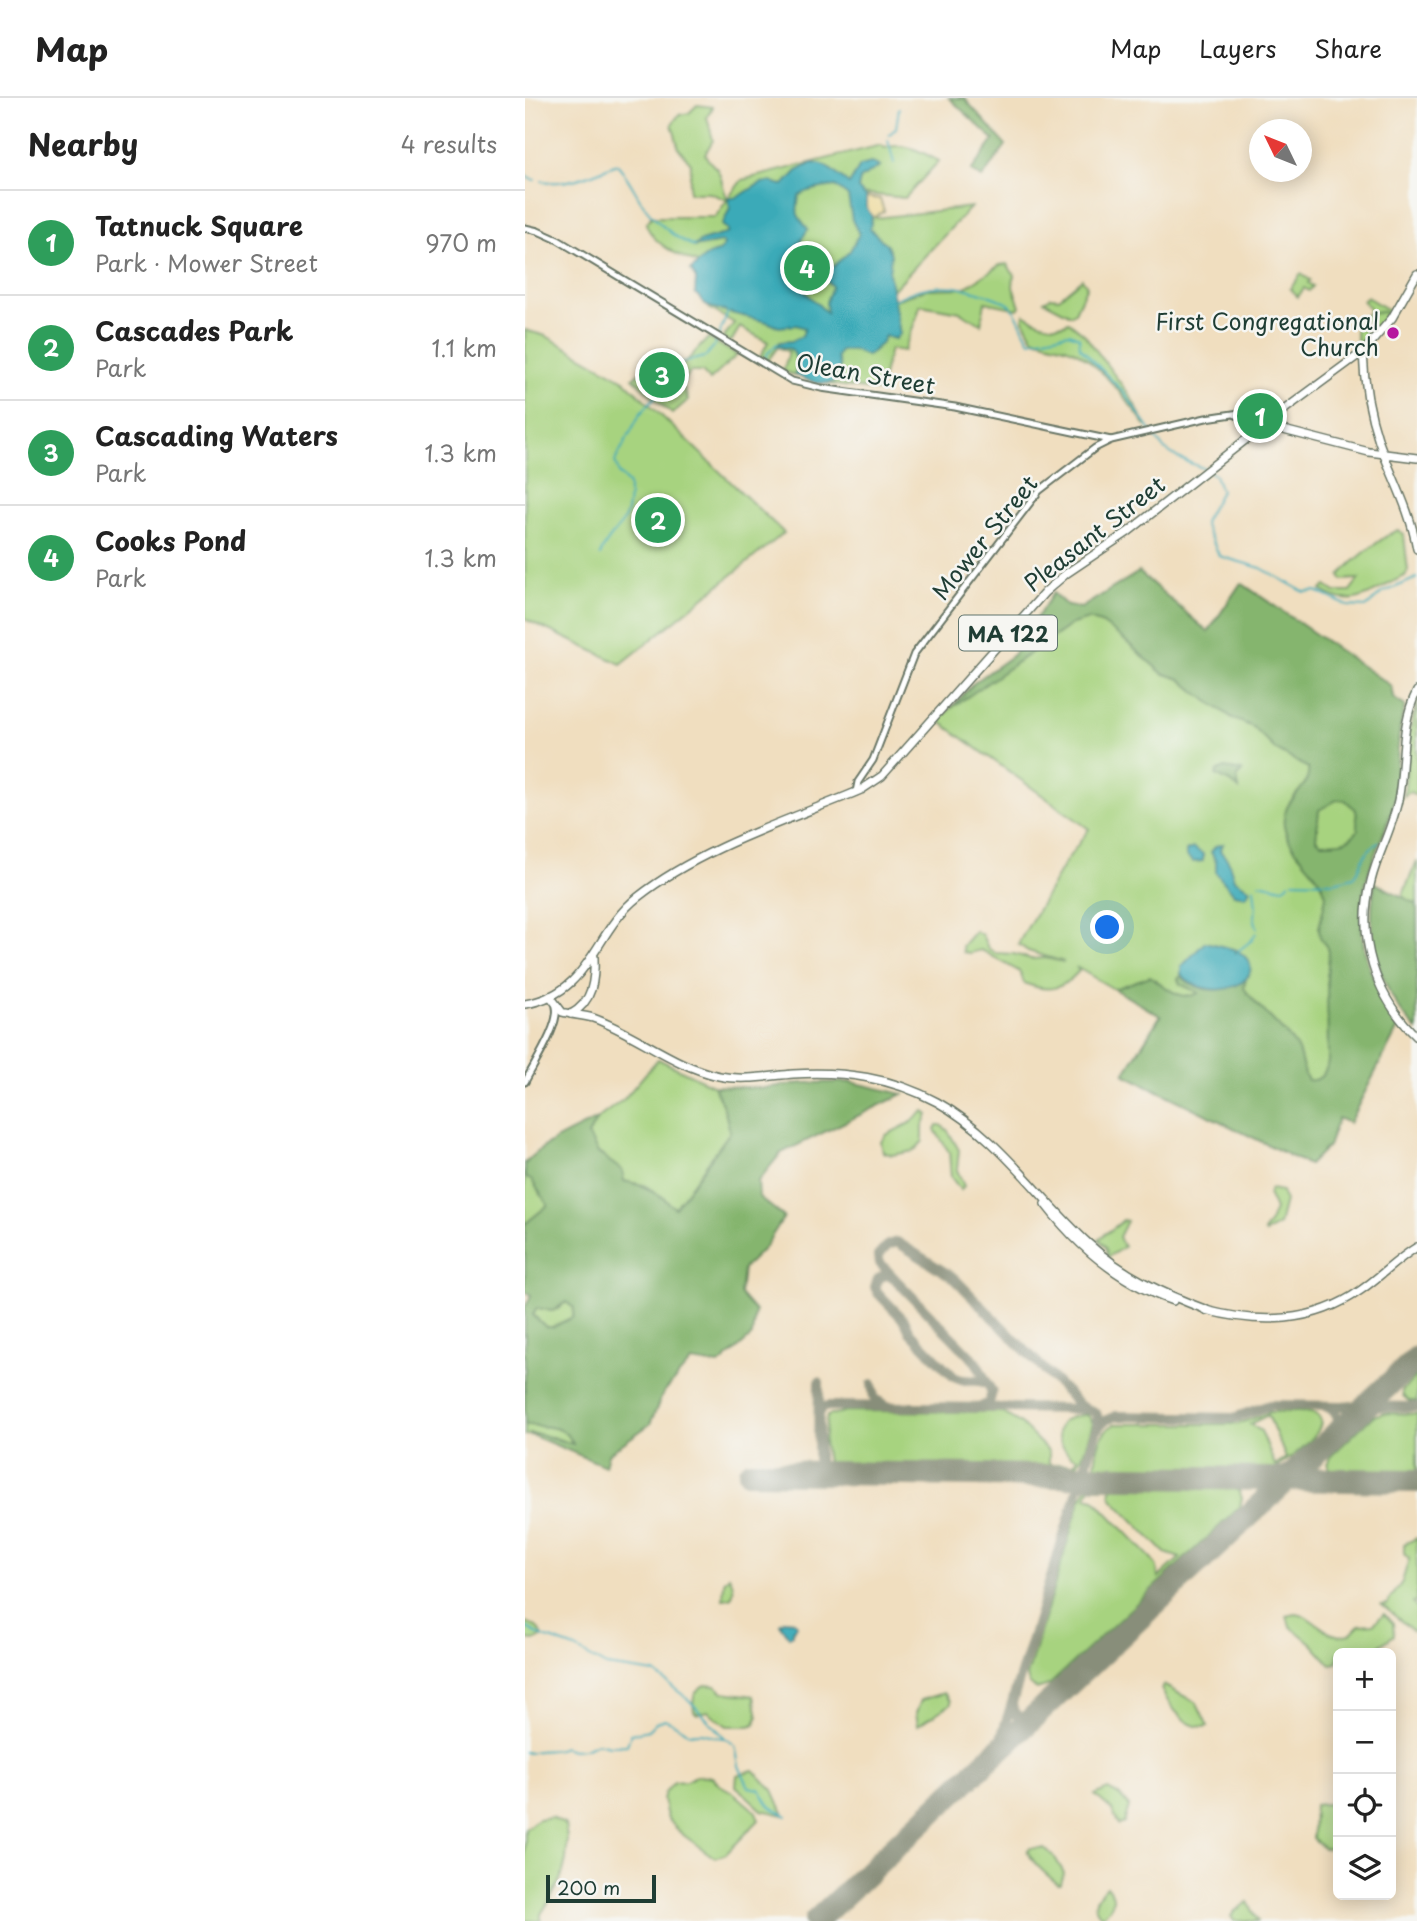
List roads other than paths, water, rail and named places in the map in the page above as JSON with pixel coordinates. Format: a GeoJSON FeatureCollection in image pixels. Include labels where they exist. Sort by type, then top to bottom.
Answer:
{"type":"FeatureCollection","features":[{"type":"Feature","properties":{"kind":"main road","name":"Pleasant Street"},"geometry":{"type":"LineString","coordinates":[[525,1004],[550,996],[584,970],[619,916],[645,891],[718,849],[856,792],[893,766],[1048,589],[1128,532],[1264,425],[1363,352],[1392,318],[1417,274]]}},
{"type":"Feature","properties":{"kind":"main road"},"geometry":{"type":"LineString","coordinates":[[1363,352],[1365,391],[1385,455],[1404,499],[1417,549]]}},
{"type":"Feature","properties":{"kind":"main road"},"geometry":{"type":"LineString","coordinates":[[1264,425],[1356,450],[1417,458]]}},
{"type":"Feature","properties":{"kind":"main road"},"geometry":{"type":"LineString","coordinates":[[1417,691],[1405,724],[1397,804],[1392,826],[1371,880],[1366,922],[1370,957],[1378,981],[1397,1014],[1417,1037]]}},
{"type":"Feature","properties":{"kind":"main road"},"geometry":{"type":"LineString","coordinates":[[570,1014],[576,1012],[588,998],[594,981],[594,956]]}},
{"type":"Feature","properties":{"kind":"main road"},"geometry":{"type":"LineString","coordinates":[[584,970],[594,981]]}},
{"type":"Feature","properties":{"kind":"main road"},"geometry":{"type":"LineString","coordinates":[[550,996],[562,1012],[594,1018],[681,1063],[719,1076],[747,1078],[832,1073],[873,1077],[899,1085],[936,1102],[967,1122],[1087,1242],[1118,1267],[1166,1293],[1207,1310],[1264,1320],[1299,1317],[1353,1296],[1417,1247]]}},
{"type":"Feature","properties":{"kind":"main road"},"geometry":{"type":"LineString","coordinates":[[588,998],[589,1010],[594,1018]]}},
{"type":"Feature","properties":{"kind":"street","name":"Olean Street"},"geometry":{"type":"LineString","coordinates":[[525,228],[543,232],[558,240],[786,378],[802,384],[955,407],[1111,440]]}},
{"type":"Feature","properties":{"kind":"street","name":"Mower Street"},"geometry":{"type":"LineString","coordinates":[[856,792],[858,782],[873,760],[908,666],[922,643],[1034,496],[1090,451],[1111,440],[1195,420],[1260,410],[1281,412]]}},
{"type":"Feature","properties":{"kind":"street","name":"Mower Street"},"geometry":{"type":"LineString","coordinates":[[1236,415],[1264,425]]}},
{"type":"Feature","properties":{"kind":"street"},"geometry":{"type":"LineString","coordinates":[[525,1082],[555,1024],[556,1007]]}},
{"type":"Feature","properties":{"kind":"street"},"geometry":{"type":"LineString","coordinates":[[555,1024],[570,1014]]}},
{"type":"Feature","properties":{"kind":"water"},"geometry":{"type":"Polygon","coordinates":[[[812,163],[818,164],[849,184],[860,166],[871,163],[880,166],[860,179],[858,189],[866,197],[866,207],[872,216],[870,229],[886,244],[891,254],[889,273],[900,334],[895,339],[885,336],[881,344],[867,356],[853,350],[840,351],[837,357],[840,367],[835,374],[836,380],[827,383],[795,375],[795,355],[791,349],[777,346],[780,342],[792,341],[802,336],[805,328],[796,325],[779,327],[707,306],[695,293],[696,279],[691,270],[706,256],[719,252],[724,245],[722,242],[693,247],[701,241],[728,233],[722,225],[730,208],[728,198],[738,197],[766,182],[784,185],[797,171],[812,163]],[[835,186],[816,189],[799,196],[797,208],[799,217],[808,229],[796,252],[814,265],[832,268],[850,251],[859,234],[852,220],[848,196],[835,186]],[[809,277],[803,290],[827,313],[826,302],[832,286],[826,281],[809,277]]]}},
{"type":"Feature","properties":{"kind":"water"},"geometry":{"type":"Polygon","coordinates":[[[1223,844],[1220,851],[1228,860],[1234,879],[1250,889],[1246,896],[1234,894],[1216,873],[1216,862],[1211,852],[1216,846],[1223,844]]]}},
{"type":"Feature","properties":{"kind":"water"},"geometry":{"type":"Polygon","coordinates":[[[1193,848],[1203,854],[1203,861],[1193,862],[1186,856],[1186,851],[1193,848]]]}},
{"type":"Feature","properties":{"kind":"water"},"geometry":{"type":"Polygon","coordinates":[[[1205,942],[1237,950],[1235,953],[1238,951],[1248,961],[1250,970],[1246,979],[1223,989],[1209,989],[1194,984],[1181,974],[1181,967],[1205,942]]]}},
{"type":"Feature","properties":{"kind":"water"},"geometry":{"type":"Polygon","coordinates":[[[785,1620],[794,1621],[797,1625],[793,1635],[789,1637],[780,1624],[785,1620]]]}},
{"type":"Feature","properties":{"kind":"waterway"},"geometry":{"type":"LineString","coordinates":[[889,135],[896,128],[899,108]]}},
{"type":"Feature","properties":{"kind":"waterway"},"geometry":{"type":"LineString","coordinates":[[888,140],[894,163]]}},
{"type":"Feature","properties":{"kind":"waterway"},"geometry":{"type":"LineString","coordinates":[[542,181],[571,180],[617,164],[651,215],[665,228],[694,246]]}},
{"type":"Feature","properties":{"kind":"waterway"},"geometry":{"type":"LineString","coordinates":[[525,174],[535,180]]}},
{"type":"Feature","properties":{"kind":"waterway"},"geometry":{"type":"LineString","coordinates":[[894,300],[929,287],[964,288],[1009,304],[1030,341],[1069,333],[1079,337],[1080,347],[1125,394],[1163,448],[1178,458],[1205,469]]}},
{"type":"Feature","properties":{"kind":"waterway"},"geometry":{"type":"LineString","coordinates":[[600,555],[622,523],[628,504],[629,485],[619,474],[615,461],[640,414],[656,396],[671,371],[679,363],[705,357],[715,345],[728,312]]}},
{"type":"Feature","properties":{"kind":"waterway"},"geometry":{"type":"LineString","coordinates":[[765,361],[766,355],[777,344]]}},
{"type":"Feature","properties":{"kind":"waterway"},"geometry":{"type":"LineString","coordinates":[[1210,472],[1215,475],[1221,491],[1204,522],[1219,556],[1261,568],[1304,592],[1316,591],[1348,606],[1366,607],[1382,593],[1417,578]]}},
{"type":"Feature","properties":{"kind":"waterway"},"geometry":{"type":"LineString","coordinates":[[1293,881],[1334,882],[1354,877],[1365,854],[1379,842]]}},
{"type":"Feature","properties":{"kind":"waterway"},"geometry":{"type":"LineString","coordinates":[[1259,883],[1283,888],[1289,883]]}},
{"type":"Feature","properties":{"kind":"waterway"},"geometry":{"type":"LineString","coordinates":[[1254,888],[1257,928]]}},
{"type":"Feature","properties":{"kind":"waterway"},"geometry":{"type":"LineString","coordinates":[[1238,951],[1252,940],[1256,933]]}},
{"type":"Feature","properties":{"kind":"waterway"},"geometry":{"type":"LineString","coordinates":[[525,1627],[572,1647],[606,1666],[655,1673],[688,1699],[735,1745],[739,1766],[749,1787],[760,1789],[770,1806],[787,1816]]}},
{"type":"Feature","properties":{"kind":"waterway"},"geometry":{"type":"LineString","coordinates":[[525,1752],[563,1747],[572,1750],[585,1749],[597,1743],[610,1746],[627,1745],[631,1734],[648,1730],[656,1722],[665,1719],[690,1734],[700,1733],[724,1738]]}},
{"type":"Feature","properties":{"kind":"place","name":"Cooks Pond"},"geometry":{"type":"Point","coordinates":[807,268]}},
{"type":"Feature","properties":{"kind":"place","name":"First Congregational Church"},"geometry":{"type":"Point","coordinates":[1393,333]}},
{"type":"Feature","properties":{"kind":"place","name":"Cascading Waters"},"geometry":{"type":"Point","coordinates":[662,375]}},
{"type":"Feature","properties":{"kind":"place","name":"Tatnuck Square"},"geometry":{"type":"Point","coordinates":[1260,416]}},
{"type":"Feature","properties":{"kind":"place","name":"Cascades Park"},"geometry":{"type":"Point","coordinates":[658,520]}}]}
